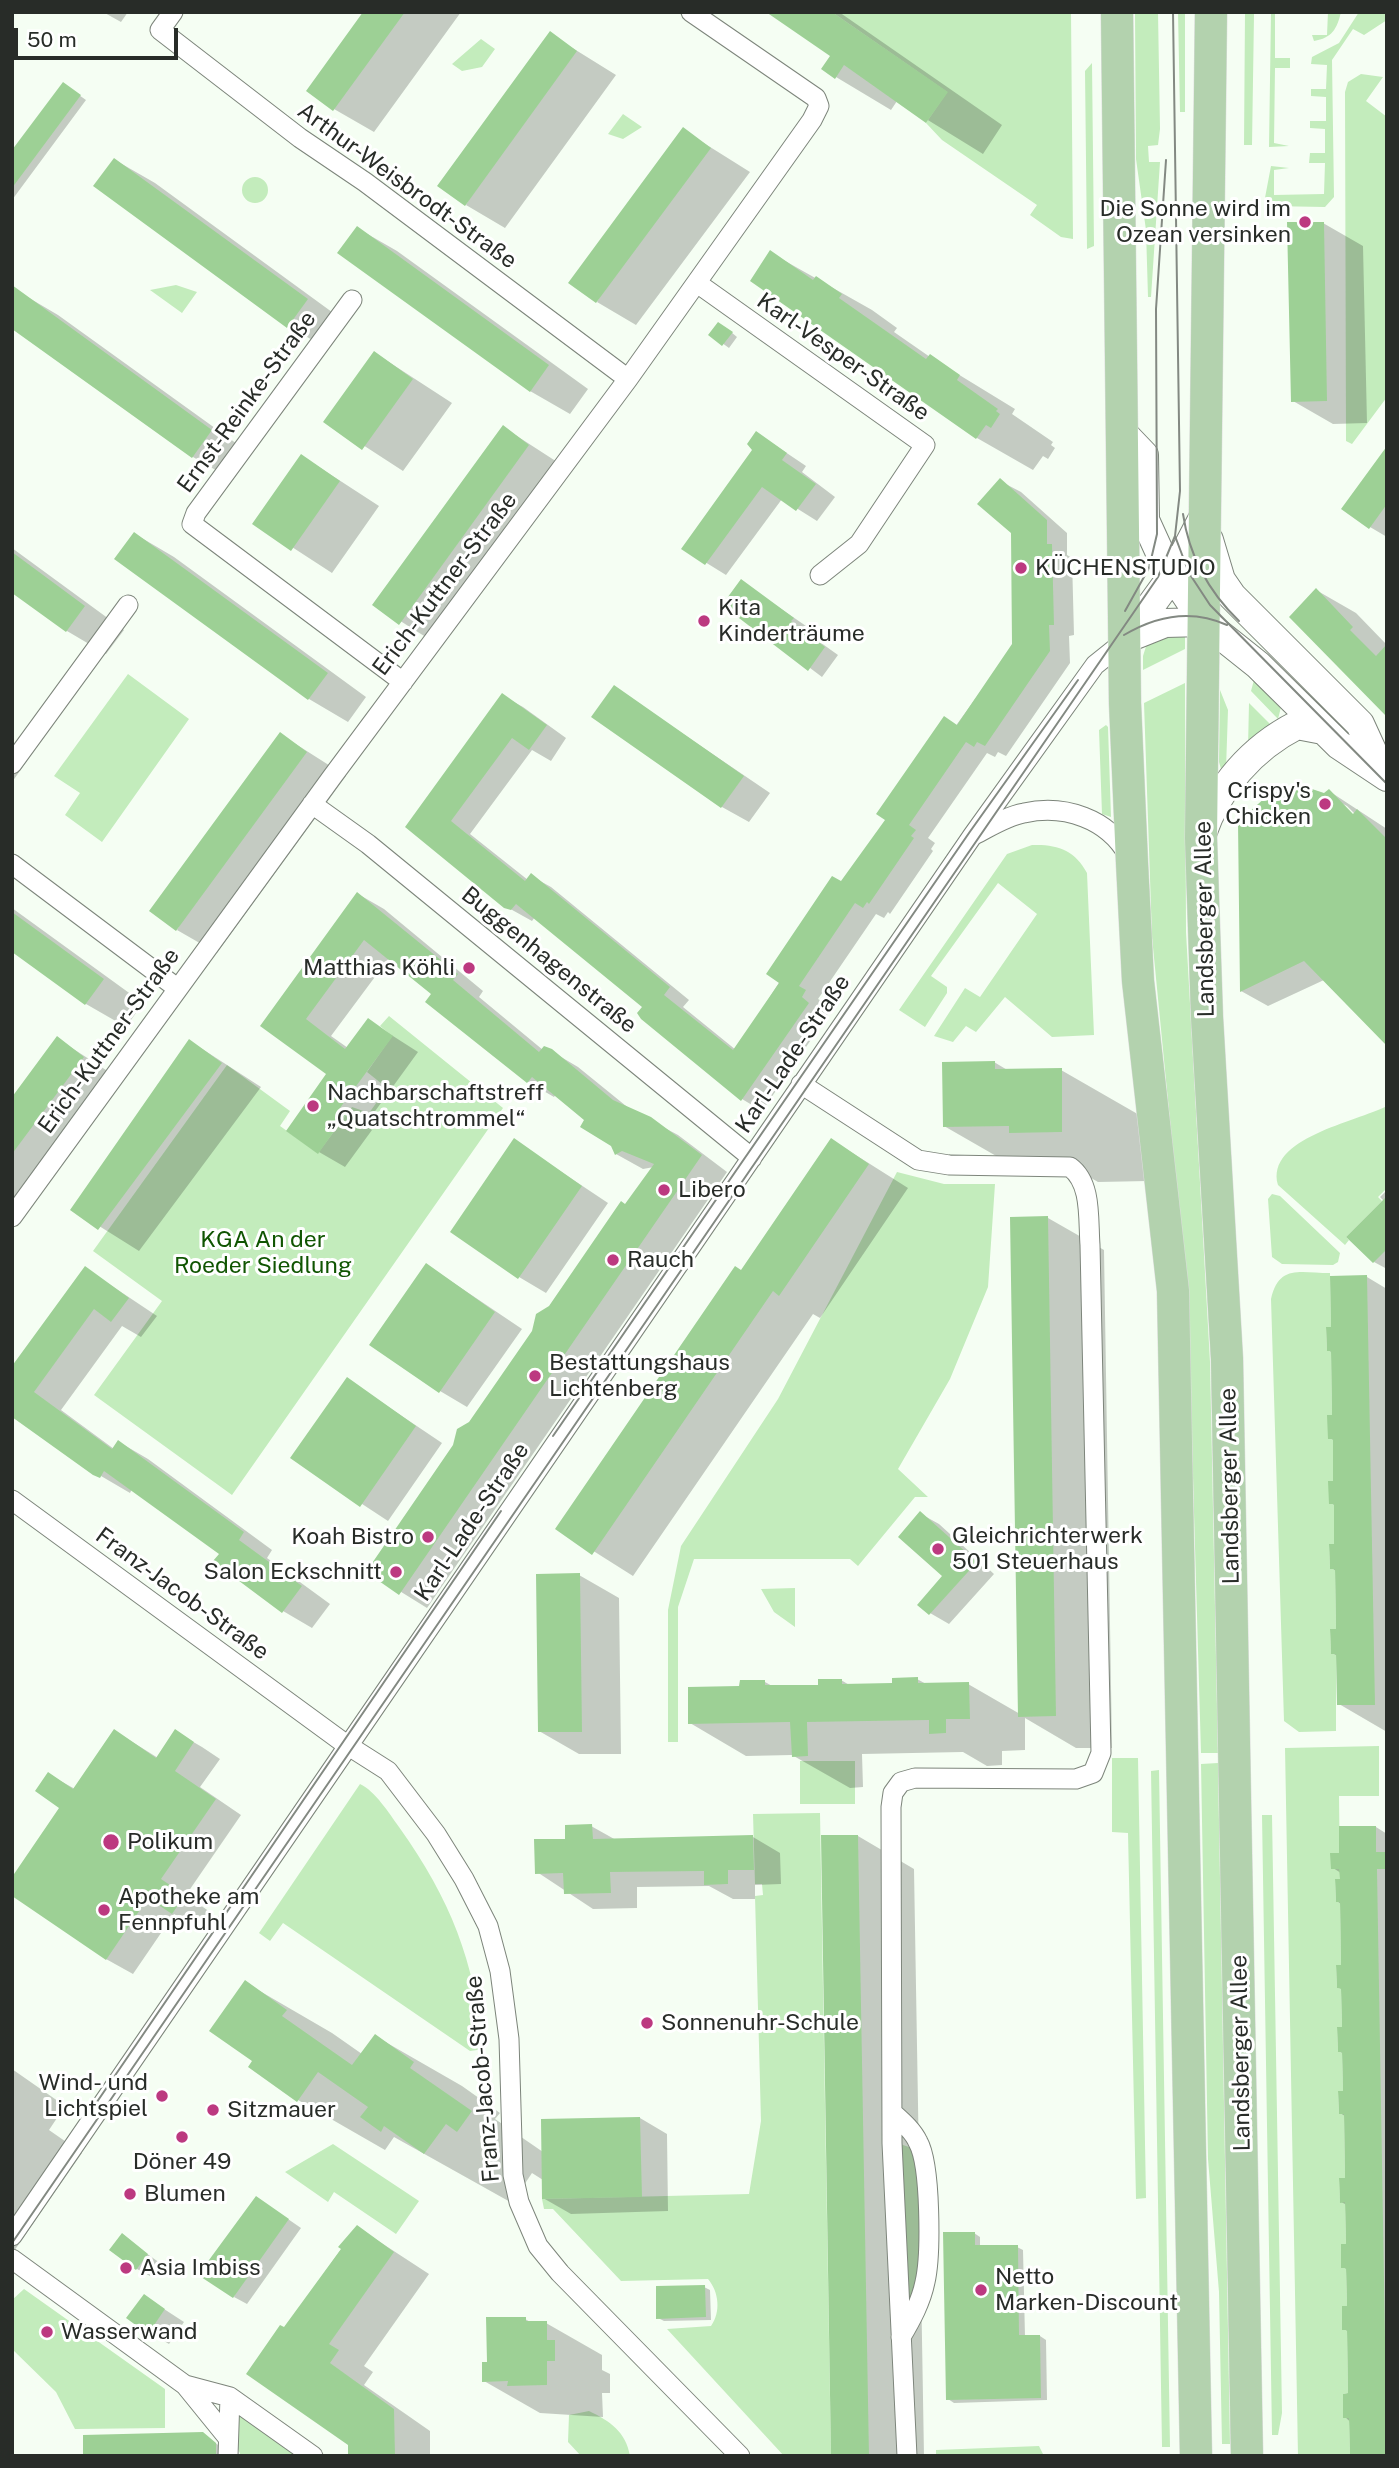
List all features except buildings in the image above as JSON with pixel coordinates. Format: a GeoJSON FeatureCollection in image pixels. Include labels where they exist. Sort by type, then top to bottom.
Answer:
{"type":"FeatureCollection","features":[{"type":"Feature","properties":{"kind":"main road"},"geometry":{"type":"LineString","coordinates":[[1117,12],[1125,641],[1132,863],[1138,981],[1173,1291],[1196,2456]]}},
{"type":"Feature","properties":{"kind":"main road","name":"Landsberger Allee"},"geometry":{"type":"LineString","coordinates":[[1211,12],[1201,838],[1207,1017],[1227,1359],[1247,2456]]}},
{"type":"Feature","properties":{"kind":"street","name":"Arthur-Weisbrodt-Straße"},"geometry":{"type":"LineString","coordinates":[[173,12],[160,30],[300,138],[374,189],[628,379]]}},
{"type":"Feature","properties":{"kind":"street","name":"Erich-Kuttner-Straße"},"geometry":{"type":"LineString","coordinates":[[12,1217],[312,804],[628,379],[785,160],[819,106],[816,98],[691,12]]}},
{"type":"Feature","properties":{"kind":"street","name":"Karl-Vesper-Straße"},"geometry":{"type":"LineString","coordinates":[[697,283],[925,445],[859,544],[820,575]]}},
{"type":"Feature","properties":{"kind":"street","name":"Ernst-Reinke-Straße"},"geometry":{"type":"LineString","coordinates":[[352,300],[196,513],[192,524],[403,682]]}},
{"type":"Feature","properties":{"kind":"street"},"geometry":{"type":"LineString","coordinates":[[1122,432],[1144,455],[1145,520],[1173,576],[1204,622],[1258,666],[1339,745],[1384,774]]}},
{"type":"Feature","properties":{"kind":"street"},"geometry":{"type":"LineString","coordinates":[[1204,516],[1212,555],[1221,580],[1232,596],[1360,724],[1384,774]]}},
{"type":"Feature","properties":{"kind":"street","name":"Landsberger Allee"},"geometry":{"type":"LineString","coordinates":[[1125,641],[1173,576],[1204,516]]}},
{"type":"Feature","properties":{"kind":"street"},"geometry":{"type":"LineString","coordinates":[[12,764],[128,605]]}},
{"type":"Feature","properties":{"kind":"street"},"geometry":{"type":"LineString","coordinates":[[1125,641],[1159,624],[1204,622]]}},
{"type":"Feature","properties":{"kind":"street","name":"Karl-Lade-Straße"},"geometry":{"type":"LineString","coordinates":[[12,2236],[973,835],[1095,665],[1125,641]]}},
{"type":"Feature","properties":{"kind":"street"},"geometry":{"type":"LineString","coordinates":[[1201,838],[1210,811],[1228,780],[1269,742],[1297,725],[1323,730]]}},
{"type":"Feature","properties":{"kind":"street","name":"Buggenhagenstraße"},"geometry":{"type":"LineString","coordinates":[[312,804],[368,844],[752,1158]]}},
{"type":"Feature","properties":{"kind":"street"},"geometry":{"type":"LineString","coordinates":[[973,835],[1022,813],[1064,811],[1096,821],[1118,838],[1132,863]]}},
{"type":"Feature","properties":{"kind":"street"},"geometry":{"type":"LineString","coordinates":[[12,864],[177,988]]}},
{"type":"Feature","properties":{"kind":"street"},"geometry":{"type":"LineString","coordinates":[[802,1084],[918,1160],[949,1165],[1070,1167],[1079,1174],[1085,1185],[1090,1244],[1101,1753],[1093,1773],[1076,1779],[915,1779],[901,1782],[893,1793],[890,1879],[894,2209],[907,2456]]}},
{"type":"Feature","properties":{"kind":"street","name":"Franz-Jacob-Straße"},"geometry":{"type":"LineString","coordinates":[[12,1500],[388,1771],[436,1834],[464,1880],[488,1926],[495,1947],[509,2039],[513,2175],[519,2202],[538,2246],[560,2273],[740,2456]]}},
{"type":"Feature","properties":{"kind":"street"},"geometry":{"type":"LineString","coordinates":[[894,2113],[919,2143],[926,2165],[928,2263],[919,2304],[901,2337]]}},
{"type":"Feature","properties":{"kind":"street"},"geometry":{"type":"LineString","coordinates":[[12,2259],[185,2385],[228,2447]]}},
{"type":"Feature","properties":{"kind":"street"},"geometry":{"type":"LineString","coordinates":[[185,2385],[230,2397],[313,2456]]}},
{"type":"Feature","properties":{"kind":"street"},"geometry":{"type":"LineString","coordinates":[[228,2447],[230,2397]]}},
{"type":"Feature","properties":{"kind":"green space"},"geometry":{"type":"Polygon","coordinates":[[[832,12],[1071,12],[1073,239],[1061,237],[1030,215],[1037,205],[942,140],[926,123],[947,92],[832,12]]]}},
{"type":"Feature","properties":{"kind":"green space"},"geometry":{"type":"Polygon","coordinates":[[[1135,12],[1158,12],[1160,129],[1158,145],[1148,146],[1149,162],[1160,162],[1151,297],[1148,297],[1146,230],[1136,159],[1135,12]]]}},
{"type":"Feature","properties":{"kind":"green space"},"geometry":{"type":"Polygon","coordinates":[[[1178,12],[1185,12],[1185,112],[1180,112],[1178,12]]]}},
{"type":"Feature","properties":{"kind":"green space"},"geometry":{"type":"Polygon","coordinates":[[[1245,12],[1254,12],[1252,145],[1244,145],[1245,12]]]}},
{"type":"Feature","properties":{"kind":"green space"},"geometry":{"type":"Polygon","coordinates":[[[1271,12],[1275,12],[1275,58],[1290,58],[1290,68],[1275,68],[1274,143],[1289,146],[1269,147],[1271,12]]]}},
{"type":"Feature","properties":{"kind":"green space"},"geometry":{"type":"Polygon","coordinates":[[[1328,12],[1341,12],[1338,23],[1325,38],[1314,41],[1312,35],[1327,35],[1328,12]]]}},
{"type":"Feature","properties":{"kind":"green space"},"geometry":{"type":"Polygon","coordinates":[[[1359,12],[1387,12],[1387,20],[1364,35],[1353,29],[1332,60],[1334,197],[1325,207],[1269,206],[1264,203],[1271,166],[1289,168],[1274,170],[1274,195],[1324,194],[1325,163],[1309,163],[1310,153],[1325,153],[1325,129],[1310,128],[1310,121],[1326,121],[1326,97],[1311,96],[1311,89],[1326,89],[1327,65],[1311,64],[1312,57],[1339,43],[1359,12]]]}},
{"type":"Feature","properties":{"kind":"green space"},"geometry":{"type":"Polygon","coordinates":[[[481,39],[495,49],[482,67],[462,71],[452,64],[481,39]]]}},
{"type":"Feature","properties":{"kind":"green space"},"geometry":{"type":"Polygon","coordinates":[[[1092,63],[1094,246],[1087,249],[1085,71],[1092,63]]]}},
{"type":"Feature","properties":{"kind":"green space"},"geometry":{"type":"Polygon","coordinates":[[[1361,74],[1383,77],[1366,101],[1387,117],[1387,397],[1352,444],[1346,441],[1345,92],[1348,82],[1361,74]]]}},
{"type":"Feature","properties":{"kind":"green space"},"geometry":{"type":"Polygon","coordinates":[[[623,114],[642,127],[623,139],[608,134],[623,114]]]}},
{"type":"Feature","properties":{"kind":"green space"},"geometry":{"type":"Polygon","coordinates":[[[255,177],[264,181],[268,190],[264,199],[255,203],[246,199],[242,190],[246,181],[255,177]]]}},
{"type":"Feature","properties":{"kind":"green space"},"geometry":{"type":"Polygon","coordinates":[[[176,285],[197,292],[182,313],[150,290],[176,285]]]}},
{"type":"Feature","properties":{"kind":"green space"},"geometry":{"type":"Polygon","coordinates":[[[1185,631],[1185,649],[1143,670],[1143,656],[1148,640],[1185,631]]]}},
{"type":"Feature","properties":{"kind":"green space"},"geometry":{"type":"Polygon","coordinates":[[[128,674],[189,719],[102,842],[65,815],[80,793],[54,776],[128,674]]]}},
{"type":"Feature","properties":{"kind":"green space"},"geometry":{"type":"Polygon","coordinates":[[[1254,680],[1281,707],[1278,719],[1251,691],[1254,680]]]}},
{"type":"Feature","properties":{"kind":"green space"},"geometry":{"type":"Polygon","coordinates":[[[1185,683],[1186,932],[1210,1362],[1218,1753],[1201,1753],[1188,1306],[1152,937],[1144,703],[1185,683]]]}},
{"type":"Feature","properties":{"kind":"green space"},"geometry":{"type":"Polygon","coordinates":[[[1220,690],[1228,710],[1226,769],[1221,769],[1219,762],[1220,690]]]}},
{"type":"Feature","properties":{"kind":"green space"},"geometry":{"type":"Polygon","coordinates":[[[1249,703],[1271,725],[1248,748],[1249,703]]]}},
{"type":"Feature","properties":{"kind":"green space"},"geometry":{"type":"Polygon","coordinates":[[[1106,725],[1111,817],[1102,814],[1099,730],[1106,725]]]}},
{"type":"Feature","properties":{"kind":"green space"},"geometry":{"type":"Polygon","coordinates":[[[1032,845],[1064,850],[1077,859],[1087,873],[1094,1035],[1052,1037],[1005,997],[976,1032],[966,1026],[953,1042],[934,1036],[965,988],[980,997],[1037,914],[998,883],[931,976],[947,987],[947,993],[925,1027],[899,1010],[1007,854],[1032,845]]]}},
{"type":"Feature","properties":{"kind":"green space","name":"KGA An der Roeder Siedlung"},"geometry":{"type":"Polygon","coordinates":[[[389,1016],[503,1108],[232,1495],[94,1395],[162,1301],[93,1251],[227,1065],[290,1111],[280,1126],[318,1153],[352,1107],[369,1113],[387,1088],[367,1072],[392,1036],[380,1026],[389,1016]]]}},
{"type":"Feature","properties":{"kind":"green space"},"geometry":{"type":"Polygon","coordinates":[[[1387,1106],[1387,1188],[1378,1197],[1382,1201],[1346,1237],[1349,1240],[1345,1245],[1278,1185],[1278,1169],[1285,1155],[1316,1134],[1387,1106]]]}},
{"type":"Feature","properties":{"kind":"green space"},"geometry":{"type":"Polygon","coordinates":[[[897,1172],[944,1184],[995,1184],[988,1287],[950,1379],[898,1469],[928,1497],[915,1497],[858,1566],[850,1559],[694,1559],[678,1607],[678,1742],[668,1742],[668,1610],[681,1546],[778,1399],[897,1172]]]}},
{"type":"Feature","properties":{"kind":"green space"},"geometry":{"type":"Polygon","coordinates":[[[1272,1194],[1280,1196],[1340,1253],[1338,1262],[1333,1265],[1282,1264],[1272,1257],[1268,1199],[1272,1194]]]}},
{"type":"Feature","properties":{"kind":"green space"},"geometry":{"type":"Polygon","coordinates":[[[1300,1272],[1330,1273],[1331,1327],[1326,1327],[1327,1351],[1331,1351],[1332,1415],[1328,1415],[1333,1439],[1333,1481],[1329,1481],[1334,1504],[1334,1544],[1329,1544],[1330,1569],[1335,1569],[1336,1629],[1330,1630],[1331,1653],[1336,1654],[1336,1731],[1299,1732],[1284,1721],[1271,1299],[1279,1280],[1285,1275],[1300,1272]]]}},
{"type":"Feature","properties":{"kind":"green space"},"geometry":{"type":"Polygon","coordinates":[[[795,1588],[795,1627],[774,1612],[761,1589],[795,1588]]]}},
{"type":"Feature","properties":{"kind":"green space"},"geometry":{"type":"Polygon","coordinates":[[[1379,1746],[1379,1796],[1339,1796],[1340,1879],[1335,1879],[1336,1902],[1340,1902],[1341,1965],[1336,1965],[1337,1988],[1341,1989],[1342,2027],[1337,2028],[1338,2052],[1342,2052],[1343,2091],[1338,2091],[1339,2114],[1344,2114],[1345,2178],[1339,2179],[1340,2202],[1345,2202],[1346,2244],[1341,2245],[1341,2267],[1346,2268],[1347,2306],[1342,2307],[1342,2329],[1347,2330],[1348,2393],[1343,2394],[1349,2418],[1350,2456],[1298,2456],[1285,1748],[1379,1746]]]}},
{"type":"Feature","properties":{"kind":"green space"},"geometry":{"type":"Polygon","coordinates":[[[1112,1758],[1138,1758],[1146,2198],[1136,2199],[1128,1833],[1112,1832],[1112,1758]]]}},
{"type":"Feature","properties":{"kind":"green space"},"geometry":{"type":"Polygon","coordinates":[[[800,1761],[855,1761],[855,1804],[800,1804],[800,1761]]]}},
{"type":"Feature","properties":{"kind":"green space"},"geometry":{"type":"Polygon","coordinates":[[[1218,1763],[1230,2444],[1222,2444],[1219,2292],[1208,2159],[1201,1764],[1218,1763]]]}},
{"type":"Feature","properties":{"kind":"green space"},"geometry":{"type":"Polygon","coordinates":[[[1159,1770],[1170,2447],[1162,2447],[1151,1771],[1159,1770]]]}},
{"type":"Feature","properties":{"kind":"green space"},"geometry":{"type":"Polygon","coordinates":[[[360,1784],[376,1797],[391,1815],[446,1906],[474,1986],[484,2049],[470,2051],[283,1923],[270,1941],[259,1933],[360,1784]]]}},
{"type":"Feature","properties":{"kind":"green space"},"geometry":{"type":"Polygon","coordinates":[[[820,1813],[831,2456],[784,2456],[667,2329],[711,2326],[716,2315],[717,2302],[715,2290],[708,2279],[621,2281],[553,2209],[544,2209],[542,2199],[749,2194],[761,2121],[755,1896],[763,1895],[762,1884],[755,1884],[753,1814],[820,1813]]]}},
{"type":"Feature","properties":{"kind":"green space"},"geometry":{"type":"Polygon","coordinates":[[[1262,1815],[1272,1815],[1282,2413],[1278,2435],[1272,2435],[1262,1815]]]}},
{"type":"Feature","properties":{"kind":"green space"},"geometry":{"type":"Polygon","coordinates":[[[333,2144],[419,2201],[396,2234],[334,2192],[328,2202],[285,2172],[333,2144]]]}},
{"type":"Feature","properties":{"kind":"green space"},"geometry":{"type":"Polygon","coordinates":[[[900,2144],[912,2148],[920,2165],[922,2275],[917,2292],[908,2302],[900,2144]]]}},
{"type":"Feature","properties":{"kind":"green space"},"geometry":{"type":"Polygon","coordinates":[[[24,2289],[165,2389],[165,2428],[75,2429],[56,2392],[12,2349],[12,2300],[24,2289]]]}},
{"type":"Feature","properties":{"kind":"green space"},"geometry":{"type":"Polygon","coordinates":[[[233,2400],[305,2456],[241,2456],[233,2437],[233,2400]]]}},
{"type":"Feature","properties":{"kind":"green space"},"geometry":{"type":"Polygon","coordinates":[[[589,2411],[616,2428],[625,2440],[630,2456],[581,2456],[568,2442],[569,2415],[589,2411]]]}},
{"type":"Feature","properties":{"kind":"green space"},"geometry":{"type":"Polygon","coordinates":[[[1039,2446],[1044,2456],[936,2456],[936,2450],[1039,2446]]]}},
{"type":"Feature","properties":{"kind":"tram line"},"geometry":{"type":"LineString","coordinates":[[12,2243],[1158,577],[1175,536],[1180,491],[1173,12]]}},
{"type":"Feature","properties":{"kind":"tram line"},"geometry":{"type":"LineString","coordinates":[[1125,611],[1149,568],[1157,534],[1156,309],[1166,160]]}},
{"type":"Feature","properties":{"kind":"tram line"},"geometry":{"type":"LineString","coordinates":[[1183,514],[1190,544],[1202,572],[1218,598],[1239,621]]}},
{"type":"Feature","properties":{"kind":"tram line"},"geometry":{"type":"LineString","coordinates":[[1175,536],[1189,573],[1210,605],[1387,784]]}},
{"type":"Feature","properties":{"kind":"tram line"},"geometry":{"type":"LineString","coordinates":[[1124,635],[1149,623],[1174,617],[1201,617],[1227,625]]}},
{"type":"Feature","properties":{"kind":"tram line"},"geometry":{"type":"LineString","coordinates":[[553,1436],[969,833],[1078,680]]}},
{"type":"Feature","properties":{"kind":"tram line"},"geometry":{"type":"LineString","coordinates":[[88,2115],[501,1511]]}},
{"type":"Feature","properties":{"kind":"place","name":"Die Sonne wird im Ozean versinken"},"geometry":{"type":"Point","coordinates":[1305,222]}},
{"type":"Feature","properties":{"kind":"place","name":"KÜCHENSTUDIO"},"geometry":{"type":"Point","coordinates":[1021,568]}},
{"type":"Feature","properties":{"kind":"place","name":"Kita Kinderträume"},"geometry":{"type":"Point","coordinates":[704,621]}},
{"type":"Feature","properties":{"kind":"place","name":"Crispy's Chicken"},"geometry":{"type":"Point","coordinates":[1325,804]}},
{"type":"Feature","properties":{"kind":"place","name":"Matthias Köhli"},"geometry":{"type":"Point","coordinates":[469,968]}},
{"type":"Feature","properties":{"kind":"place","name":"Nachbarschaftstreff „Quatschtrommel“"},"geometry":{"type":"Point","coordinates":[313,1106]}},
{"type":"Feature","properties":{"kind":"place","name":"Libero"},"geometry":{"type":"Point","coordinates":[664,1190]}},
{"type":"Feature","properties":{"kind":"place","name":"Rauch"},"geometry":{"type":"Point","coordinates":[613,1260]}},
{"type":"Feature","properties":{"kind":"place","name":"Bestattungshaus Lichtenberg"},"geometry":{"type":"Point","coordinates":[535,1376]}},
{"type":"Feature","properties":{"kind":"place","name":"Koah Bistro"},"geometry":{"type":"Point","coordinates":[428,1537]}},
{"type":"Feature","properties":{"kind":"place","name":"Gleichrichterwerk 501 Steuerhaus"},"geometry":{"type":"Point","coordinates":[938,1549]}},
{"type":"Feature","properties":{"kind":"place","name":"Salon Eckschnitt"},"geometry":{"type":"Point","coordinates":[396,1572]}},
{"type":"Feature","properties":{"kind":"place","name":"Polikum"},"geometry":{"type":"Point","coordinates":[111,1842]}},
{"type":"Feature","properties":{"kind":"place","name":"Apotheke am Fennpfuhl"},"geometry":{"type":"Point","coordinates":[104,1910]}},
{"type":"Feature","properties":{"kind":"place","name":"Sonnenuhr-Schule"},"geometry":{"type":"Point","coordinates":[647,2023]}},
{"type":"Feature","properties":{"kind":"place","name":"Wind- und Lichtspiel"},"geometry":{"type":"Point","coordinates":[162,2096]}},
{"type":"Feature","properties":{"kind":"place","name":"Sitzmauer"},"geometry":{"type":"Point","coordinates":[213,2110]}},
{"type":"Feature","properties":{"kind":"place","name":"Döner 49"},"geometry":{"type":"Point","coordinates":[182,2137]}},
{"type":"Feature","properties":{"kind":"place","name":"Blumen"},"geometry":{"type":"Point","coordinates":[130,2194]}},
{"type":"Feature","properties":{"kind":"place","name":"Asia Imbiss"},"geometry":{"type":"Point","coordinates":[126,2268]}},
{"type":"Feature","properties":{"kind":"place","name":"Netto Marken-Discount"},"geometry":{"type":"Point","coordinates":[981,2290]}},
{"type":"Feature","properties":{"kind":"place","name":"Wasserwand"},"geometry":{"type":"Point","coordinates":[47,2332]}}]}
